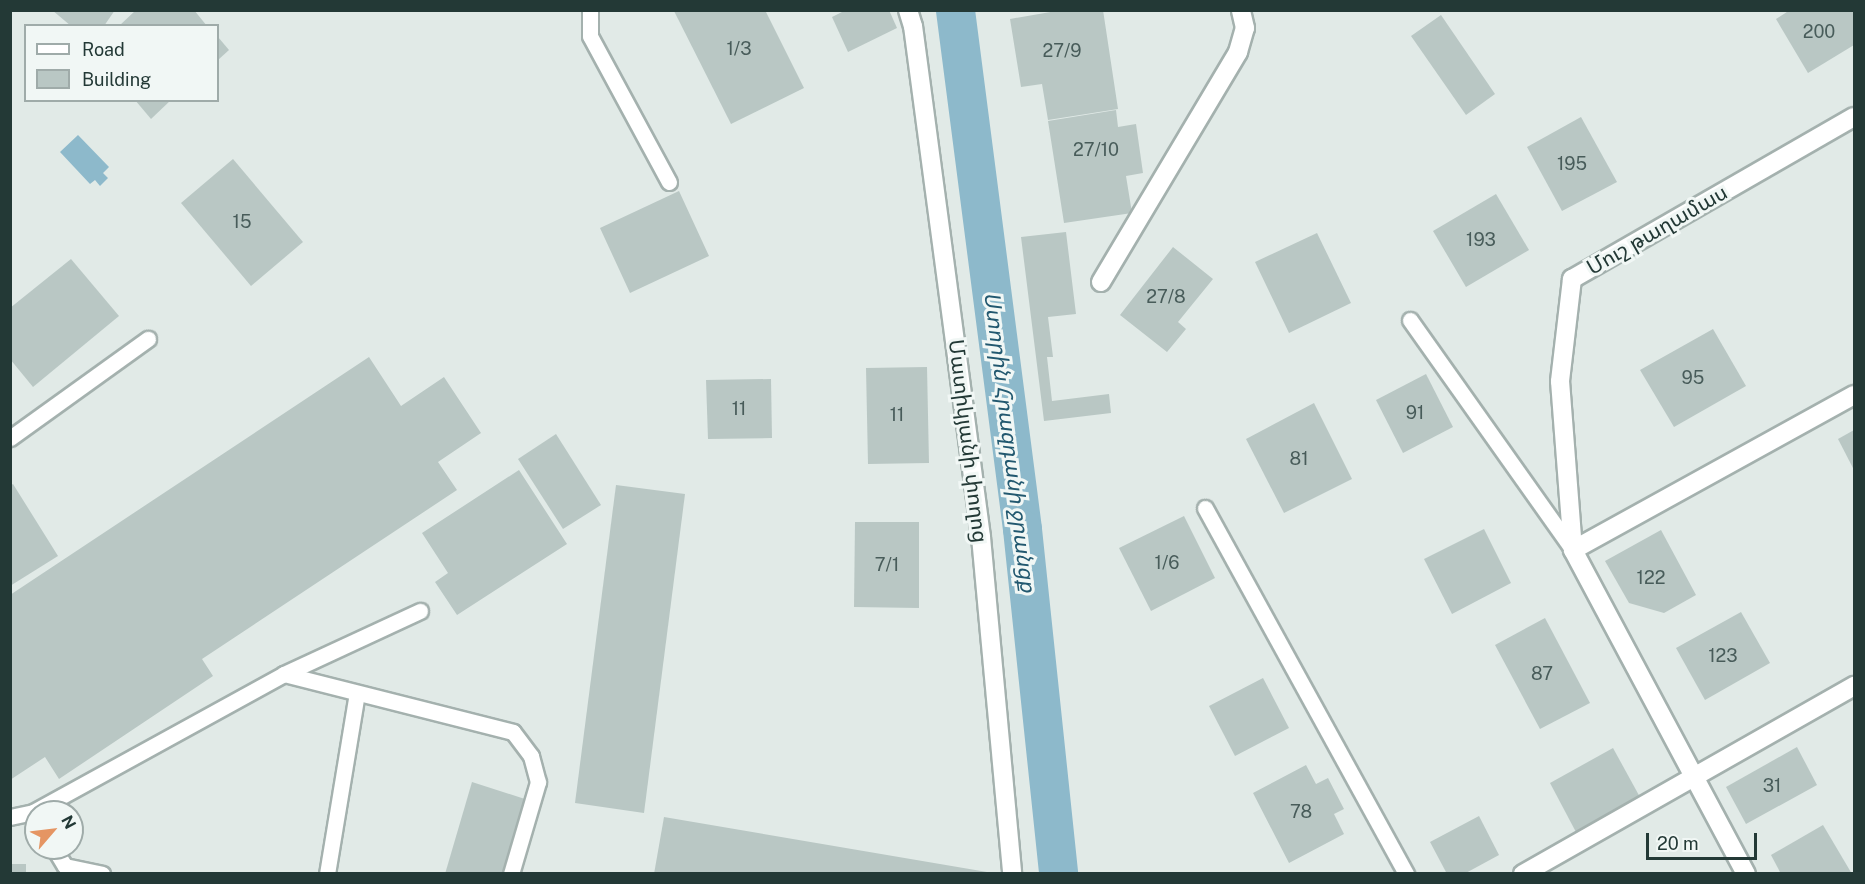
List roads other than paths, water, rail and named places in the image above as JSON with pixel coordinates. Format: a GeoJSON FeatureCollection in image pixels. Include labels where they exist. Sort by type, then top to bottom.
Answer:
{"type":"FeatureCollection","features":[{"type":"Feature","properties":{"kind":"street","name":"Մատիկյանի փողոց"},"geometry":{"type":"LineString","coordinates":[[908,10],[913,26],[981,537],[1012,873]]}},
{"type":"Feature","properties":{"kind":"street"},"geometry":{"type":"LineString","coordinates":[[1101,282],[1238,52],[1245,28],[1241,10]]}},
{"type":"Feature","properties":{"kind":"street","name":"Մուշ թաղամաս"},"geometry":{"type":"LineString","coordinates":[[1746,873],[1692,776],[1573,550],[1560,381],[1572,279],[1854,117]]}},
{"type":"Feature","properties":{"kind":"street"},"geometry":{"type":"LineString","coordinates":[[1573,550],[1854,395]]}},
{"type":"Feature","properties":{"kind":"street"},"geometry":{"type":"LineString","coordinates":[[1523,873],[1635,813],[1692,776],[1854,686]]}},
{"type":"Feature","properties":{"kind":"lane"},"geometry":{"type":"LineString","coordinates":[[590,10],[590,36],[669,182]]}},
{"type":"Feature","properties":{"kind":"lane"},"geometry":{"type":"LineString","coordinates":[[1410,320],[1573,550]]}},
{"type":"Feature","properties":{"kind":"lane"},"geometry":{"type":"LineString","coordinates":[[10,438],[148,339]]}},
{"type":"Feature","properties":{"kind":"lane"},"geometry":{"type":"LineString","coordinates":[[1205,508],[1406,873]]}},
{"type":"Feature","properties":{"kind":"lane"},"geometry":{"type":"LineString","coordinates":[[60,800],[284,674],[420,611]]}},
{"type":"Feature","properties":{"kind":"lane"},"geometry":{"type":"LineString","coordinates":[[284,674],[513,732],[531,756],[538,782],[510,873]]}},
{"type":"Feature","properties":{"kind":"lane"},"geometry":{"type":"LineString","coordinates":[[327,873],[357,693]]}},
{"type":"Feature","properties":{"kind":"lane"},"geometry":{"type":"LineString","coordinates":[[65,870],[102,873]]}},
{"type":"Feature","properties":{"kind":"water"},"geometry":{"type":"Polygon","coordinates":[[[78,135],[109,167],[103,173],[108,178],[100,186],[95,180],[90,184],[60,152],[78,135]]]}},
{"type":"Feature","properties":{"kind":"waterway","name":"Ստորին Հրազդանի ջրանցք"},"geometry":{"type":"LineString","coordinates":[[955,10],[1022,529],[1058,874]]}}]}
